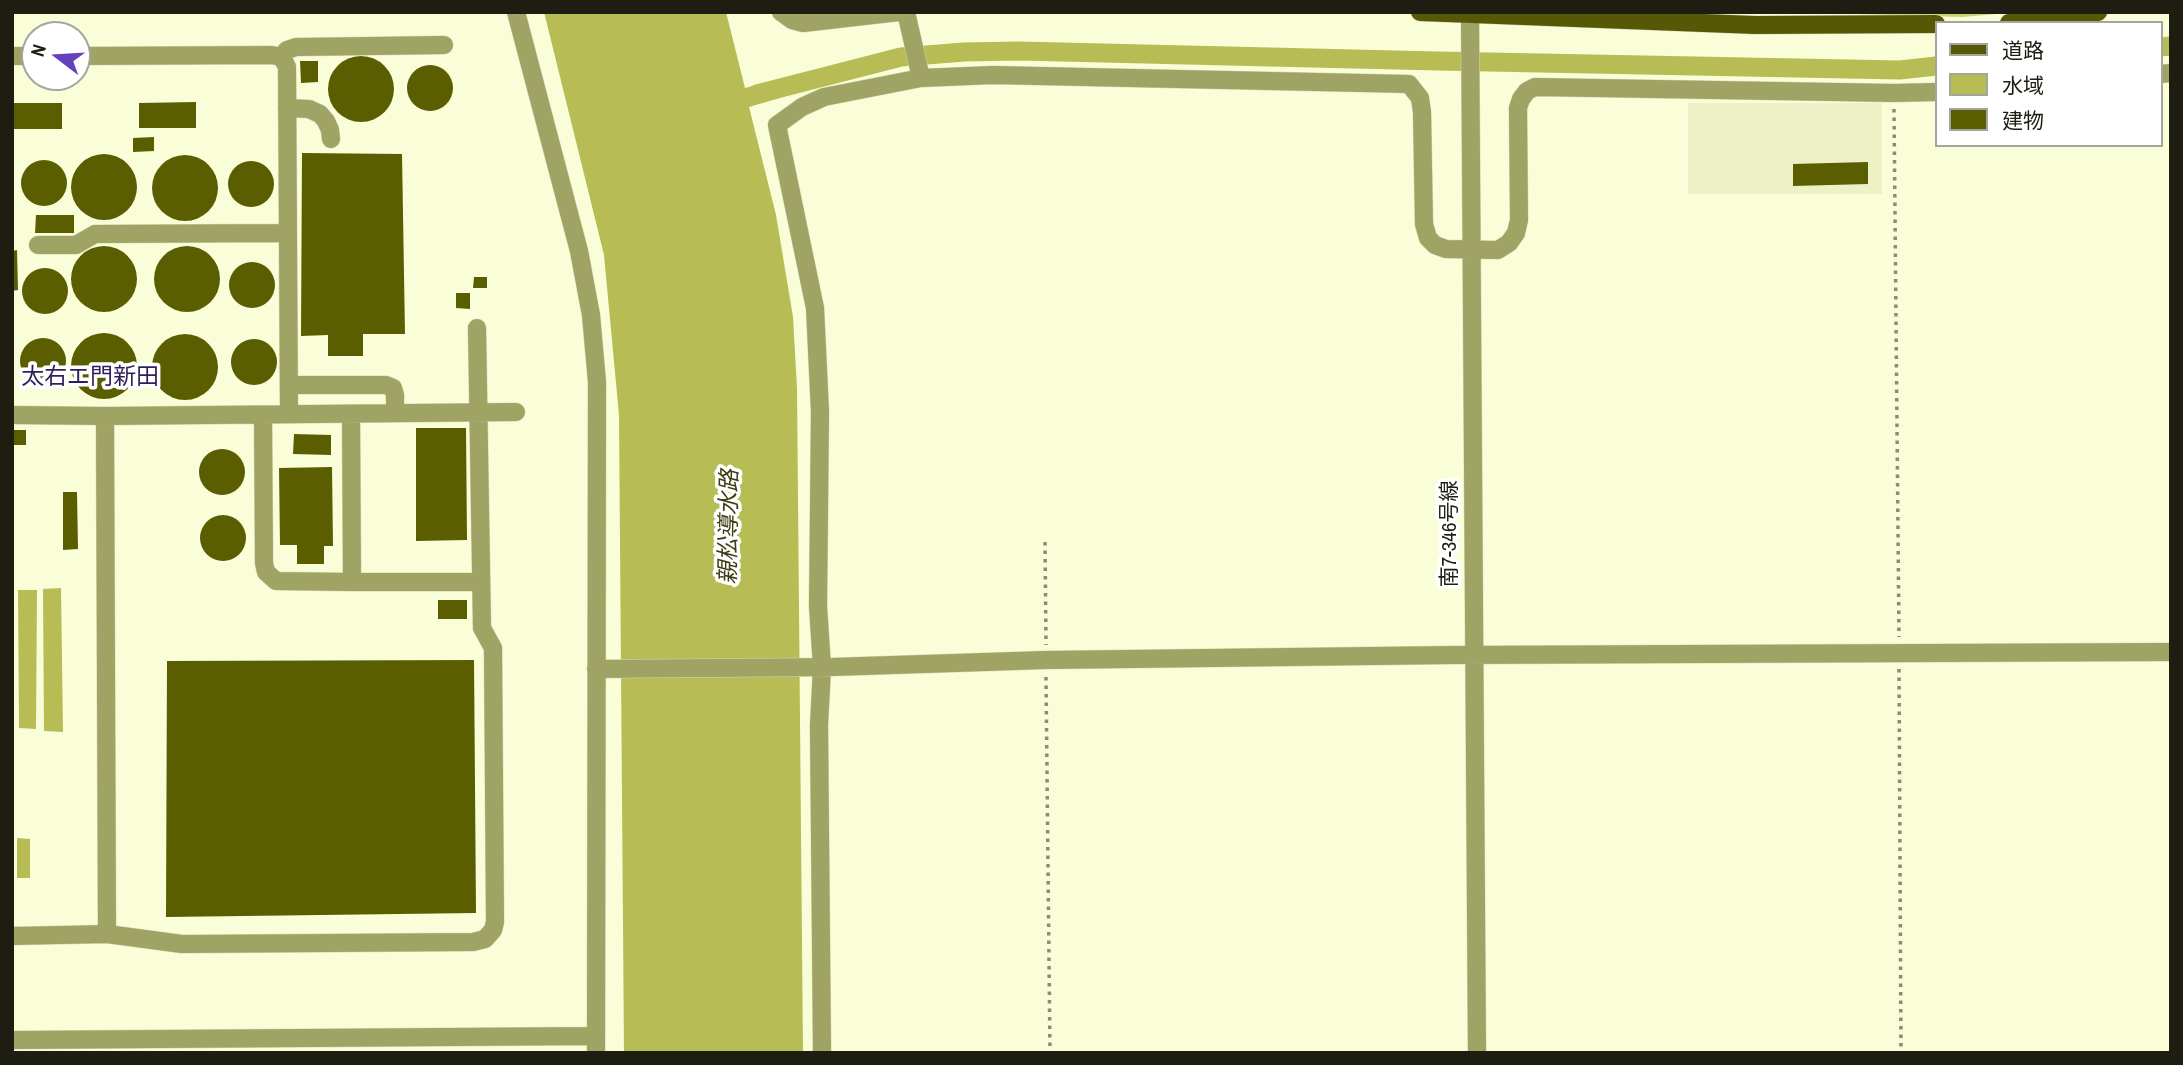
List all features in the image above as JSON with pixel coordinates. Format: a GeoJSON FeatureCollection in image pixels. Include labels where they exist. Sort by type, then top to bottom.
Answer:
{"type":"FeatureCollection","features":[{"type":"Feature","properties":{"kind":"main road"},"geometry":{"type":"LineString","coordinates":[[1420,12],[1742,24],[1934,24]]}},
{"type":"Feature","properties":{"kind":"main road"},"geometry":{"type":"LineString","coordinates":[[1689,12],[1815,25]]}},
{"type":"Feature","properties":{"kind":"main road"},"geometry":{"type":"LineString","coordinates":[[2025,21],[2098,12]]}},
{"type":"Feature","properties":{"kind":"street"},"geometry":{"type":"LineString","coordinates":[[12,1040],[172,1046],[596,1045],[604,668],[597,382],[592,314],[579,251],[516,12]]}},
{"type":"Feature","properties":{"kind":"street"},"geometry":{"type":"LineString","coordinates":[[781,12],[792,20],[803,23],[899,12]]}},
{"type":"Feature","properties":{"kind":"street"},"geometry":{"type":"LineString","coordinates":[[906,12],[920,74]]}},
{"type":"Feature","properties":{"kind":"street","name":"南7-346号線"},"geometry":{"type":"LineString","coordinates":[[1470,14],[1477,1053]]}},
{"type":"Feature","properties":{"kind":"street"},"geometry":{"type":"LineString","coordinates":[[281,57],[287,50],[296,47],[444,45]]}},
{"type":"Feature","properties":{"kind":"street"},"geometry":{"type":"LineString","coordinates":[[91,56],[272,55],[281,57],[287,67],[289,414]]}},
{"type":"Feature","properties":{"kind":"street"},"geometry":{"type":"LineString","coordinates":[[822,1053],[816,666],[820,412],[815,307],[777,125],[802,107],[824,97],[920,74],[1409,84],[1420,98],[1422,112],[1424,224],[1428,238],[1435,245],[1446,249],[1471,251],[1498,250],[1509,243],[1516,233],[1519,220],[1518,108],[1521,99],[1535,87],[1934,92]]}},
{"type":"Feature","properties":{"kind":"street"},"geometry":{"type":"LineString","coordinates":[[287,108],[309,109],[320,114],[327,121],[331,139]]}},
{"type":"Feature","properties":{"kind":"street"},"geometry":{"type":"LineString","coordinates":[[38,245],[76,245],[95,234],[288,233]]}},
{"type":"Feature","properties":{"kind":"street"},"geometry":{"type":"LineString","coordinates":[[12,936],[107,934],[182,944],[473,942],[485,939],[493,930],[493,648],[482,628],[477,328]]}},
{"type":"Feature","properties":{"kind":"street"},"geometry":{"type":"LineString","coordinates":[[289,385],[386,385],[393,388],[395,394],[395,413]]}},
{"type":"Feature","properties":{"kind":"street"},"geometry":{"type":"LineString","coordinates":[[12,415],[516,412]]}},
{"type":"Feature","properties":{"kind":"street"},"geometry":{"type":"LineString","coordinates":[[351,414],[352,582]]}},
{"type":"Feature","properties":{"kind":"street"},"geometry":{"type":"LineString","coordinates":[[263,415],[264,563],[266,572],[276,581],[480,582]]}},
{"type":"Feature","properties":{"kind":"street"},"geometry":{"type":"LineString","coordinates":[[105,416],[107,934]]}},
{"type":"Feature","properties":{"kind":"street"},"geometry":{"type":"LineString","coordinates":[[604,668],[1046,660],[2171,652]]}},
{"type":"Feature","properties":{"kind":"path"},"geometry":{"type":"LineString","coordinates":[[1894,93],[1901,1053]]}},
{"type":"Feature","properties":{"kind":"path"},"geometry":{"type":"LineString","coordinates":[[1045,542],[1050,1053]]}},
{"type":"Feature","properties":{"kind":"shaded area"},"geometry":{"type":"Polygon","coordinates":[[[1785,12],[2018,12],[1963,17],[1785,12]]]}},
{"type":"Feature","properties":{"kind":"shaded area"},"geometry":{"type":"Polygon","coordinates":[[[1688,103],[1882,103],[1882,194],[1688,194],[1688,103]]]}},
{"type":"Feature","properties":{"kind":"water","name":"親松導水路"},"geometry":{"type":"Polygon","coordinates":[[[544,12],[726,12],[745,88],[779,79],[783,97],[749,107],[776,215],[793,317],[797,388],[803,1053],[624,1053],[619,415],[604,255],[544,12]]]}},
{"type":"Feature","properties":{"kind":"water"},"geometry":{"type":"Polygon","coordinates":[[[61,588],[63,732],[44,731],[43,589],[61,588]]]}},
{"type":"Feature","properties":{"kind":"water"},"geometry":{"type":"Polygon","coordinates":[[[18,590],[37,590],[36,729],[19,728],[18,590]]]}},
{"type":"Feature","properties":{"kind":"water"},"geometry":{"type":"Polygon","coordinates":[[[17,838],[30,839],[30,878],[17,878],[17,838]]]}},
{"type":"Feature","properties":{"kind":"building"},"geometry":{"type":"Polygon","coordinates":[[[361,56],[374,59],[384,66],[391,76],[394,89],[391,102],[384,112],[374,119],[361,122],[348,119],[338,112],[331,102],[328,89],[331,76],[338,66],[348,59],[361,56]]]}},
{"type":"Feature","properties":{"kind":"building"},"geometry":{"type":"Polygon","coordinates":[[[300,61],[318,61],[318,82],[301,83],[300,61]]]}},
{"type":"Feature","properties":{"kind":"building"},"geometry":{"type":"Polygon","coordinates":[[[430,65],[439,66],[446,72],[452,79],[452,97],[446,104],[439,110],[430,111],[421,110],[414,104],[408,97],[407,88],[408,79],[414,72],[421,66],[430,65]]]}},
{"type":"Feature","properties":{"kind":"building"},"geometry":{"type":"Polygon","coordinates":[[[196,102],[196,128],[139,128],[139,103],[196,102]]]}},
{"type":"Feature","properties":{"kind":"building"},"geometry":{"type":"Polygon","coordinates":[[[12,103],[62,103],[62,129],[12,129],[12,103]]]}},
{"type":"Feature","properties":{"kind":"building"},"geometry":{"type":"Polygon","coordinates":[[[154,137],[154,151],[133,152],[133,138],[154,137]]]}},
{"type":"Feature","properties":{"kind":"building"},"geometry":{"type":"Polygon","coordinates":[[[302,153],[402,154],[405,334],[363,334],[363,356],[328,356],[328,335],[301,336],[302,153]]]}},
{"type":"Feature","properties":{"kind":"building"},"geometry":{"type":"Polygon","coordinates":[[[104,154],[117,157],[127,164],[134,174],[137,187],[134,200],[127,210],[117,217],[104,220],[91,217],[81,210],[74,200],[71,187],[74,174],[81,164],[91,157],[104,154]]]}},
{"type":"Feature","properties":{"kind":"building"},"geometry":{"type":"Polygon","coordinates":[[[185,155],[198,158],[208,165],[215,175],[218,188],[215,201],[208,211],[198,218],[185,221],[172,218],[162,211],[155,201],[152,188],[155,175],[162,165],[172,158],[185,155]]]}},
{"type":"Feature","properties":{"kind":"building"},"geometry":{"type":"Polygon","coordinates":[[[44,160],[53,161],[60,167],[66,174],[66,192],[60,199],[53,205],[44,206],[35,205],[28,199],[22,192],[21,183],[22,174],[28,167],[35,161],[44,160]]]}},
{"type":"Feature","properties":{"kind":"building"},"geometry":{"type":"Polygon","coordinates":[[[251,161],[260,162],[267,168],[273,175],[273,193],[267,200],[260,206],[251,207],[242,206],[235,200],[229,193],[228,184],[229,175],[235,168],[242,162],[251,161]]]}},
{"type":"Feature","properties":{"kind":"building"},"geometry":{"type":"Polygon","coordinates":[[[1868,162],[1868,184],[1793,186],[1793,164],[1868,162]]]}},
{"type":"Feature","properties":{"kind":"building"},"geometry":{"type":"Polygon","coordinates":[[[36,215],[74,215],[74,233],[35,233],[36,215]]]}},
{"type":"Feature","properties":{"kind":"building"},"geometry":{"type":"Polygon","coordinates":[[[104,246],[117,249],[127,256],[134,266],[137,279],[134,292],[127,302],[117,309],[104,312],[91,309],[81,302],[74,292],[71,279],[74,266],[81,256],[91,249],[104,246]]]}},
{"type":"Feature","properties":{"kind":"building"},"geometry":{"type":"Polygon","coordinates":[[[187,246],[200,249],[210,256],[217,266],[220,279],[217,292],[210,302],[200,309],[187,312],[174,309],[164,302],[157,292],[154,279],[157,266],[164,256],[174,249],[187,246]]]}},
{"type":"Feature","properties":{"kind":"building"},"geometry":{"type":"Polygon","coordinates":[[[17,250],[18,290],[12,291],[12,251],[17,250]]]}},
{"type":"Feature","properties":{"kind":"building"},"geometry":{"type":"Polygon","coordinates":[[[252,262],[268,269],[275,285],[268,301],[252,308],[236,301],[229,285],[236,269],[252,262]]]}},
{"type":"Feature","properties":{"kind":"building"},"geometry":{"type":"Polygon","coordinates":[[[45,268],[61,275],[68,291],[61,307],[45,314],[29,307],[22,291],[29,275],[45,268]]]}},
{"type":"Feature","properties":{"kind":"building"},"geometry":{"type":"Polygon","coordinates":[[[474,277],[487,277],[487,288],[473,288],[474,277]]]}},
{"type":"Feature","properties":{"kind":"building"},"geometry":{"type":"Polygon","coordinates":[[[456,293],[470,293],[470,309],[456,308],[456,293]]]}},
{"type":"Feature","properties":{"kind":"building"},"geometry":{"type":"Polygon","coordinates":[[[104,333],[117,336],[127,343],[134,353],[137,366],[134,379],[127,389],[117,396],[104,399],[91,396],[81,389],[74,379],[71,366],[74,353],[81,343],[91,336],[104,333]]]}},
{"type":"Feature","properties":{"kind":"building"},"geometry":{"type":"Polygon","coordinates":[[[185,334],[198,337],[208,344],[215,354],[218,367],[215,380],[208,390],[198,397],[185,400],[172,397],[162,390],[155,380],[152,367],[155,354],[162,344],[172,337],[185,334]]]}},
{"type":"Feature","properties":{"kind":"building"},"geometry":{"type":"Polygon","coordinates":[[[43,338],[52,339],[59,345],[65,352],[65,370],[59,377],[52,383],[43,384],[34,383],[27,377],[21,370],[20,361],[21,352],[27,345],[34,339],[43,338]]]}},
{"type":"Feature","properties":{"kind":"building"},"geometry":{"type":"Polygon","coordinates":[[[254,339],[263,340],[270,346],[276,353],[276,371],[270,378],[263,384],[254,385],[245,384],[238,378],[232,371],[231,362],[232,353],[238,346],[245,340],[254,339]]]}},
{"type":"Feature","properties":{"kind":"building"},"geometry":{"type":"Polygon","coordinates":[[[416,428],[466,428],[467,540],[416,541],[416,428]]]}},
{"type":"Feature","properties":{"kind":"building"},"geometry":{"type":"Polygon","coordinates":[[[12,430],[26,430],[26,445],[12,445],[12,430]]]}},
{"type":"Feature","properties":{"kind":"building"},"geometry":{"type":"Polygon","coordinates":[[[294,434],[331,435],[331,455],[293,454],[294,434]]]}},
{"type":"Feature","properties":{"kind":"building"},"geometry":{"type":"Polygon","coordinates":[[[222,449],[231,450],[238,456],[244,463],[244,481],[238,488],[231,494],[222,495],[213,494],[206,488],[200,481],[199,472],[200,463],[206,456],[213,450],[222,449]]]}},
{"type":"Feature","properties":{"kind":"building"},"geometry":{"type":"Polygon","coordinates":[[[332,467],[333,546],[324,546],[324,564],[297,564],[297,545],[280,545],[279,468],[332,467]]]}},
{"type":"Feature","properties":{"kind":"building"},"geometry":{"type":"Polygon","coordinates":[[[63,492],[77,492],[78,549],[63,550],[63,492]]]}},
{"type":"Feature","properties":{"kind":"building"},"geometry":{"type":"Polygon","coordinates":[[[223,515],[239,522],[246,538],[239,554],[223,561],[207,554],[200,538],[207,522],[223,515]]]}},
{"type":"Feature","properties":{"kind":"building"},"geometry":{"type":"Polygon","coordinates":[[[438,600],[467,600],[467,619],[438,619],[438,600]]]}},
{"type":"Feature","properties":{"kind":"building"},"geometry":{"type":"Polygon","coordinates":[[[474,660],[476,913],[166,917],[167,661],[474,660]]]}},
{"type":"Feature","properties":{"kind":"waterway"},"geometry":{"type":"LineString","coordinates":[[2162,47],[2171,46]]}},
{"type":"Feature","properties":{"kind":"waterway"},"geometry":{"type":"LineString","coordinates":[[757,94],[901,57],[964,52],[1900,70],[1934,66]]}},
{"type":"Feature","properties":{"kind":"district","name":"太右エ門新田"},"geometry":{"type":"Point","coordinates":[90,378]}}]}
